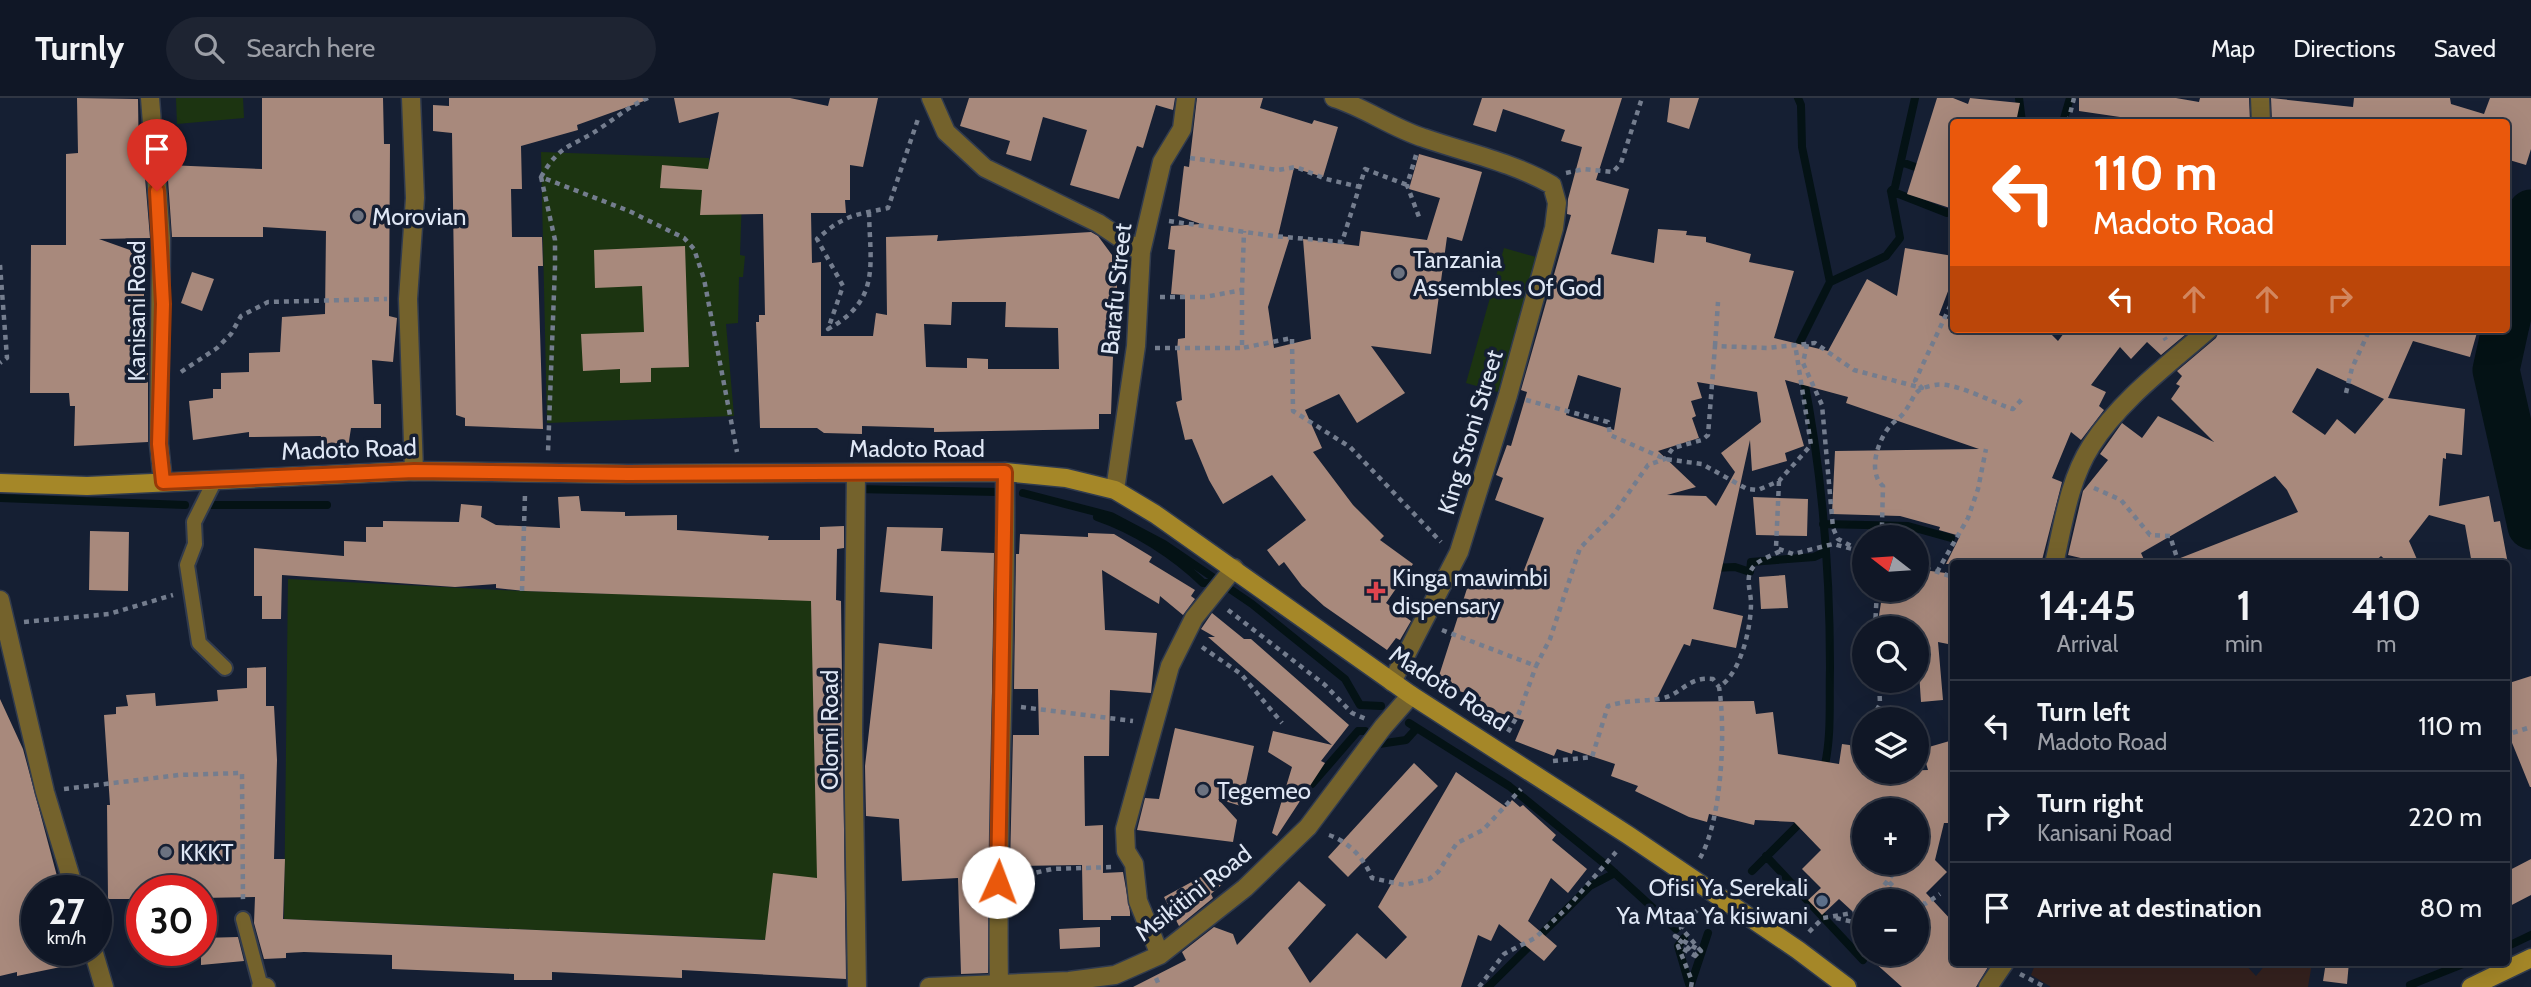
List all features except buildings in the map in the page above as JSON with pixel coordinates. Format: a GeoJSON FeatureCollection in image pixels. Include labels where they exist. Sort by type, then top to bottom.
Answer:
{"type":"FeatureCollection","features":[{"type":"Feature","properties":{"kind":"main road","name":"Madoto Road"},"geometry":{"type":"LineString","coordinates":[[0,483],[87,486],[414,471],[547,470],[741,474],[1005,472],[1066,478],[1115,490],[1234,568],[1411,695],[1628,835],[1798,950],[1847,987]]}},
{"type":"Feature","properties":{"kind":"main road"},"geometry":{"type":"LineString","coordinates":[[2471,987],[2531,958]]}},
{"type":"Feature","properties":{"kind":"street","name":"Kanisani Road"},"geometry":{"type":"LineString","coordinates":[[150,98],[161,238],[159,444],[163,482]]}},
{"type":"Feature","properties":{"kind":"street"},"geometry":{"type":"LineString","coordinates":[[411,98],[415,198],[408,299],[414,471]]}},
{"type":"Feature","properties":{"kind":"street","name":"Barafu Street"},"geometry":{"type":"LineString","coordinates":[[1115,490],[1136,346],[1141,252],[1147,218],[1162,162],[1182,129],[1186,98]]}},
{"type":"Feature","properties":{"kind":"street"},"geometry":{"type":"LineString","coordinates":[[1334,98],[1356,105],[1421,138],[1531,173],[1552,185]]}},
{"type":"Feature","properties":{"kind":"street"},"geometry":{"type":"LineString","coordinates":[[2260,98],[2261,119]]}},
{"type":"Feature","properties":{"kind":"street"},"geometry":{"type":"LineString","coordinates":[[926,104],[946,132],[985,168],[1098,223],[1141,252]]}},
{"type":"Feature","properties":{"kind":"street","name":"King Stoni Street"},"geometry":{"type":"LineString","coordinates":[[1392,682],[1459,552],[1508,395],[1554,228],[1558,204],[1552,185]]}},
{"type":"Feature","properties":{"kind":"street"},"geometry":{"type":"LineString","coordinates":[[2055,560],[2074,483],[2091,446],[2134,394],[2204,333]]}},
{"type":"Feature","properties":{"kind":"street"},"geometry":{"type":"LineString","coordinates":[[999,984],[998,882],[1002,777],[1005,472]]}},
{"type":"Feature","properties":{"kind":"street","name":"Olomi Road"},"geometry":{"type":"LineString","coordinates":[[856,473],[853,734],[857,987]]}},
{"type":"Feature","properties":{"kind":"street"},"geometry":{"type":"LineString","coordinates":[[1160,955],[1138,901],[1134,864],[1126,851],[1125,829],[1170,666],[1184,636],[1210,596],[1234,568]]}},
{"type":"Feature","properties":{"kind":"street"},"geometry":{"type":"LineString","coordinates":[[0,600],[45,792],[70,875]]}},
{"type":"Feature","properties":{"kind":"street","name":"Msikitini Road"},"geometry":{"type":"LineString","coordinates":[[929,987],[1069,981],[1115,975],[1160,955],[1245,888],[1308,827],[1383,727],[1411,695]]}},
{"type":"Feature","properties":{"kind":"street"},"geometry":{"type":"LineString","coordinates":[[98,966],[104,987]]}},
{"type":"Feature","properties":{"kind":"street"},"geometry":{"type":"LineString","coordinates":[[1988,987],[2002,966]]}},
{"type":"Feature","properties":{"kind":"lane"},"geometry":{"type":"LineString","coordinates":[[215,480],[194,522],[195,544],[187,565],[199,643],[225,668]]}},
{"type":"Feature","properties":{"kind":"lane"},"geometry":{"type":"LineString","coordinates":[[243,919],[263,987]]}},
{"type":"Feature","properties":{"kind":"path"},"geometry":{"type":"LineString","coordinates":[[547,470],[555,240],[541,177],[553,156],[566,145],[599,130],[648,98]]}},
{"type":"Feature","properties":{"kind":"path"},"geometry":{"type":"LineString","coordinates":[[1552,185],[1569,171],[1613,172],[1621,163],[1642,98]]}},
{"type":"Feature","properties":{"kind":"path"},"geometry":{"type":"LineString","coordinates":[[2069,119],[2074,98]]}},
{"type":"Feature","properties":{"kind":"path"},"geometry":{"type":"LineString","coordinates":[[869,212],[870,284],[850,317],[828,329],[843,286],[817,239],[840,218],[888,208],[926,104]]}},
{"type":"Feature","properties":{"kind":"path"},"geometry":{"type":"LineString","coordinates":[[1419,217],[1407,185],[1421,138]]}},
{"type":"Feature","properties":{"kind":"path"},"geometry":{"type":"LineString","coordinates":[[1162,162],[1183,163],[1191,158],[1278,170],[1296,167],[1326,179],[1360,187]]}},
{"type":"Feature","properties":{"kind":"path"},"geometry":{"type":"LineString","coordinates":[[1147,218],[1342,242],[1365,169],[1407,185]]}},
{"type":"Feature","properties":{"kind":"path"},"geometry":{"type":"LineString","coordinates":[[541,177],[629,211],[684,238],[694,248],[704,279],[741,474]]}},
{"type":"Feature","properties":{"kind":"path"},"geometry":{"type":"LineString","coordinates":[[1242,348],[1244,231]]}},
{"type":"Feature","properties":{"kind":"path"},"geometry":{"type":"LineString","coordinates":[[0,265],[7,358],[0,363]]}},
{"type":"Feature","properties":{"kind":"path"},"geometry":{"type":"LineString","coordinates":[[1138,299],[1205,297],[1241,290]]}},
{"type":"Feature","properties":{"kind":"path"},"geometry":{"type":"LineString","coordinates":[[160,387],[217,348],[231,334],[241,316],[268,302],[408,299]]}},
{"type":"Feature","properties":{"kind":"path"},"geometry":{"type":"LineString","coordinates":[[1495,748],[1519,713],[1536,666],[1550,639],[1580,548],[1613,515],[1648,465],[1665,459],[1673,448],[1702,440],[1708,435],[1718,302]]}},
{"type":"Feature","properties":{"kind":"path"},"geometry":{"type":"LineString","coordinates":[[1922,388],[1915,381],[1950,306]]}},
{"type":"Feature","properties":{"kind":"path"},"geometry":{"type":"LineString","coordinates":[[2346,394],[2352,368],[2368,333]]}},
{"type":"Feature","properties":{"kind":"path"},"geometry":{"type":"LineString","coordinates":[[1136,346],[1175,350],[1242,348],[1292,338],[1293,411],[1350,447],[1437,538],[1459,552]]}},
{"type":"Feature","properties":{"kind":"path"},"geometry":{"type":"LineString","coordinates":[[1807,343],[1803,363],[1822,405],[1833,528],[1838,539],[1852,546]]}},
{"type":"Feature","properties":{"kind":"path"},"geometry":{"type":"LineString","coordinates":[[1715,346],[1766,348],[1815,343],[1854,370],[1922,388],[1945,385],[2013,409],[2023,398]]}},
{"type":"Feature","properties":{"kind":"path"},"geometry":{"type":"LineString","coordinates":[[1508,395],[1608,422],[1610,435],[1614,438],[1633,443],[1665,459],[1702,464],[1746,489],[1758,490],[1779,481],[1811,445],[1795,344]]}},
{"type":"Feature","properties":{"kind":"path"},"geometry":{"type":"LineString","coordinates":[[1882,525],[1883,486],[1876,479],[1875,462],[1886,431],[1905,411],[1912,395],[1922,388]]}},
{"type":"Feature","properties":{"kind":"path"},"geometry":{"type":"LineString","coordinates":[[1937,572],[1968,518],[1978,489],[1986,449]]}},
{"type":"Feature","properties":{"kind":"path"},"geometry":{"type":"LineString","coordinates":[[522,591],[525,470]]}},
{"type":"Feature","properties":{"kind":"path"},"geometry":{"type":"LineString","coordinates":[[1779,481],[1775,546],[1793,554],[1819,550],[1833,544],[1852,549]]}},
{"type":"Feature","properties":{"kind":"path"},"geometry":{"type":"LineString","coordinates":[[2074,483],[2111,493],[2121,500],[2150,535],[2170,536],[2178,560]]}},
{"type":"Feature","properties":{"kind":"path"},"geometry":{"type":"LineString","coordinates":[[1719,687],[1731,679],[1741,655],[1751,603],[1750,572],[1755,564],[1782,550]]}},
{"type":"Feature","properties":{"kind":"path"},"geometry":{"type":"LineString","coordinates":[[1929,569],[1950,576]]}},
{"type":"Feature","properties":{"kind":"path"},"geometry":{"type":"LineString","coordinates":[[6,623],[109,614],[190,589]]}},
{"type":"Feature","properties":{"kind":"path"},"geometry":{"type":"LineString","coordinates":[[1210,596],[1325,685],[1352,713],[1383,727]]}},
{"type":"Feature","properties":{"kind":"path"},"geometry":{"type":"LineString","coordinates":[[1425,622],[1536,666]]}},
{"type":"Feature","properties":{"kind":"path"},"geometry":{"type":"LineString","coordinates":[[1184,636],[1241,674],[1282,723]]}},
{"type":"Feature","properties":{"kind":"path"},"geometry":{"type":"LineString","coordinates":[[1308,827],[1341,839],[1367,863],[1372,877],[1404,885],[1420,883],[1437,872],[1457,843],[1483,830],[1493,821],[1526,771],[1592,757],[1608,706],[1634,699],[1662,699],[1683,685],[1705,678],[1713,679],[1719,687],[1723,720],[1719,784],[1709,842],[1689,877]]}},
{"type":"Feature","properties":{"kind":"path"},"geometry":{"type":"LineString","coordinates":[[1001,705],[1076,716],[1155,721]]}},
{"type":"Feature","properties":{"kind":"path"},"geometry":{"type":"LineString","coordinates":[[2510,735],[2531,727]]}},
{"type":"Feature","properties":{"kind":"path"},"geometry":{"type":"LineString","coordinates":[[45,792],[179,775],[242,773],[243,919]]}},
{"type":"Feature","properties":{"kind":"path"},"geometry":{"type":"LineString","coordinates":[[1479,987],[1504,954],[1535,938],[1568,907],[1628,835]]}},
{"type":"Feature","properties":{"kind":"path"},"geometry":{"type":"LineString","coordinates":[[998,882],[1052,869],[1103,869],[1134,864]]}},
{"type":"Feature","properties":{"kind":"path"},"geometry":{"type":"LineString","coordinates":[[1883,889],[1893,875]]}},
{"type":"Feature","properties":{"kind":"path"},"geometry":{"type":"LineString","coordinates":[[1889,882],[1898,889]]}},
{"type":"Feature","properties":{"kind":"path"},"geometry":{"type":"LineString","coordinates":[[1691,987],[1692,981],[1678,946],[1699,958],[1675,936],[1701,951],[1681,928],[1712,893]]}},
{"type":"Feature","properties":{"kind":"path"},"geometry":{"type":"LineString","coordinates":[[1929,902],[1940,894]]}},
{"type":"Feature","properties":{"kind":"path"},"geometry":{"type":"LineString","coordinates":[[1798,950],[1819,920],[1852,914]]}},
{"type":"Feature","properties":{"kind":"path"},"geometry":{"type":"LineString","coordinates":[[1835,918],[1852,922]]}},
{"type":"Feature","properties":{"kind":"shaded area"},"geometry":{"type":"Polygon","coordinates":[[[2034,966],[2247,966],[2256,976],[2264,966],[2312,966],[2308,987],[2051,987],[2031,975],[2034,966]]]}},
{"type":"Feature","properties":{"kind":"green space"},"geometry":{"type":"Polygon","coordinates":[[[176,98],[243,98],[244,118],[177,124],[176,98]]]}},
{"type":"Feature","properties":{"kind":"green space"},"geometry":{"type":"Polygon","coordinates":[[[541,152],[709,158],[709,165],[743,169],[740,255],[745,256],[743,277],[739,277],[738,323],[726,324],[734,416],[547,423],[541,152]]]}},
{"type":"Feature","properties":{"kind":"green space"},"geometry":{"type":"Polygon","coordinates":[[[1504,248],[1536,257],[1498,392],[1466,383],[1504,248]]]}},
{"type":"Feature","properties":{"kind":"green space"},"geometry":{"type":"Polygon","coordinates":[[[288,579],[522,591],[814,600],[819,942],[284,919],[288,579]]]}},
{"type":"Feature","properties":{"kind":"waterway"},"geometry":{"type":"LineString","coordinates":[[1798,98],[1801,105],[1802,147],[1830,282]]}},
{"type":"Feature","properties":{"kind":"waterway"},"geometry":{"type":"LineString","coordinates":[[1799,352],[1798,346],[1830,282],[1886,256],[1900,238],[1891,191],[1895,187],[1915,98]]}},
{"type":"Feature","properties":{"kind":"waterway"},"geometry":{"type":"LineString","coordinates":[[2019,98],[2022,119]]}},
{"type":"Feature","properties":{"kind":"waterway"},"geometry":{"type":"LineString","coordinates":[[2064,119],[2070,98]]}},
{"type":"Feature","properties":{"kind":"waterway"},"geometry":{"type":"LineString","coordinates":[[1901,162],[1924,170]]}},
{"type":"Feature","properties":{"kind":"waterway"},"geometry":{"type":"LineString","coordinates":[[1891,191],[1947,213],[1950,212]]}},
{"type":"Feature","properties":{"kind":"waterway"},"geometry":{"type":"LineString","coordinates":[[2510,307],[2531,213]]}},
{"type":"Feature","properties":{"kind":"waterway"},"geometry":{"type":"LineString","coordinates":[[2510,285],[2515,284]]}},
{"type":"Feature","properties":{"kind":"waterway"},"geometry":{"type":"LineString","coordinates":[[2504,333],[2496,370],[2531,526]]}},
{"type":"Feature","properties":{"kind":"waterway"},"geometry":{"type":"LineString","coordinates":[[1803,375],[1820,484],[1828,594],[1830,719],[1824,769]]}},
{"type":"Feature","properties":{"kind":"waterway"},"geometry":{"type":"LineString","coordinates":[[856,489],[998,492]]}},
{"type":"Feature","properties":{"kind":"waterway"},"geometry":{"type":"LineString","coordinates":[[1023,493],[1111,516],[1164,544],[1252,604],[1345,679],[1360,705],[1381,706]]}},
{"type":"Feature","properties":{"kind":"waterway"},"geometry":{"type":"LineString","coordinates":[[0,498],[185,505]]}},
{"type":"Feature","properties":{"kind":"waterway"},"geometry":{"type":"LineString","coordinates":[[203,505],[327,505]]}},
{"type":"Feature","properties":{"kind":"waterway"},"geometry":{"type":"LineString","coordinates":[[1097,517],[1153,544],[1203,583],[1219,583]]}},
{"type":"Feature","properties":{"kind":"waterway"},"geometry":{"type":"LineString","coordinates":[[1823,524],[1908,526],[1951,538]]}},
{"type":"Feature","properties":{"kind":"waterway"},"geometry":{"type":"LineString","coordinates":[[1713,568],[1735,567],[1750,572],[1751,562],[1814,557],[1825,552]]}},
{"type":"Feature","properties":{"kind":"waterway"},"geometry":{"type":"LineString","coordinates":[[1409,723],[1509,786],[1606,865],[1676,929]]}},
{"type":"Feature","properties":{"kind":"waterway"},"geometry":{"type":"LineString","coordinates":[[1379,744],[1406,740],[1417,728]]}},
{"type":"Feature","properties":{"kind":"waterway"},"geometry":{"type":"LineString","coordinates":[[1307,781],[1312,784],[1358,731],[1365,731]]}},
{"type":"Feature","properties":{"kind":"waterway"},"geometry":{"type":"LineString","coordinates":[[1752,871],[1804,819]]}},
{"type":"Feature","properties":{"kind":"waterway"},"geometry":{"type":"LineString","coordinates":[[1766,856],[1852,948]]}},
{"type":"Feature","properties":{"kind":"waterway"},"geometry":{"type":"LineString","coordinates":[[1488,987],[1590,886],[1615,873]]}},
{"type":"Feature","properties":{"kind":"waterway"},"geometry":{"type":"LineString","coordinates":[[1690,987],[1708,933]]}},
{"type":"Feature","properties":{"kind":"waterway"},"geometry":{"type":"LineString","coordinates":[[2510,945],[2531,935]]}},
{"type":"Feature","properties":{"kind":"waterway"},"geometry":{"type":"LineString","coordinates":[[1684,938],[1678,946],[1689,984]]}},
{"type":"Feature","properties":{"kind":"waterway"},"geometry":{"type":"LineString","coordinates":[[2410,985],[2458,966]]}},
{"type":"Feature","properties":{"kind":"place","name":"Morovian"},"geometry":{"type":"Point","coordinates":[358,216]}},
{"type":"Feature","properties":{"kind":"place","name":"Tanzania Assembles Of God"},"geometry":{"type":"Point","coordinates":[1399,273]}},
{"type":"Feature","properties":{"kind":"place","name":"Kinga mawimbi dispensary"},"geometry":{"type":"Point","coordinates":[1376,591]}},
{"type":"Feature","properties":{"kind":"place","name":"Tegemeo"},"geometry":{"type":"Point","coordinates":[1203,790]}},
{"type":"Feature","properties":{"kind":"place","name":"KKKT"},"geometry":{"type":"Point","coordinates":[166,852]}},
{"type":"Feature","properties":{"kind":"place","name":"Ofisi Ya Serekali Ya Mtaa Ya kisiwani"},"geometry":{"type":"Point","coordinates":[1822,901]}},
{"type":"Feature","properties":{"kind":"route"},"geometry":{"type":"LineString","coordinates":[[157,191],[163,304],[159,444],[163,482],[414,471],[547,470],[628,474],[1005,472],[1002,777],[998,882]]}}]}
